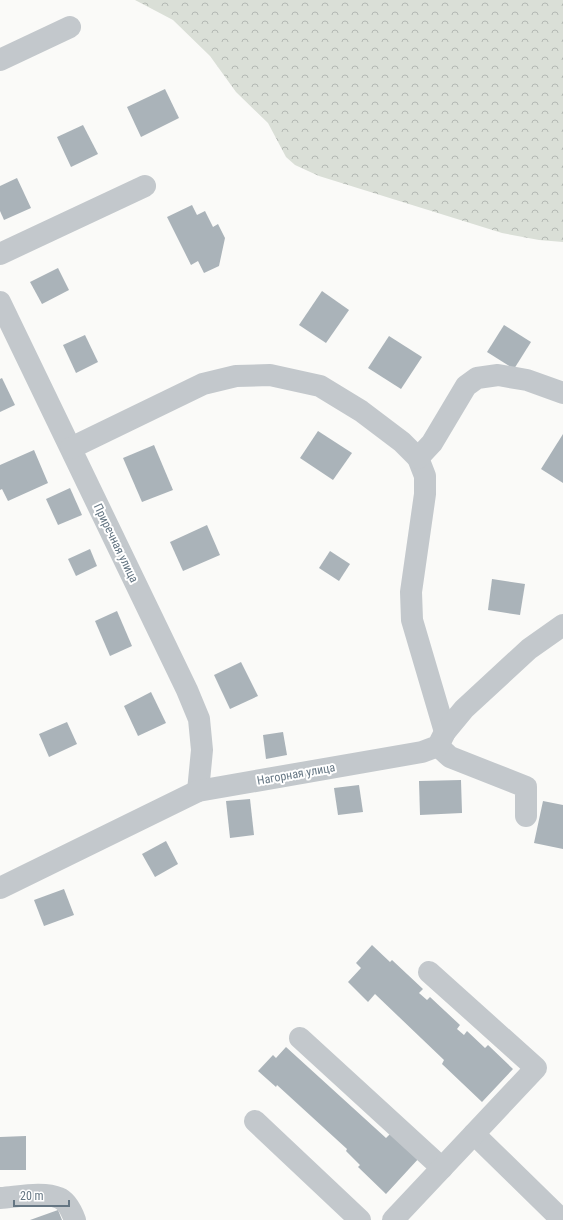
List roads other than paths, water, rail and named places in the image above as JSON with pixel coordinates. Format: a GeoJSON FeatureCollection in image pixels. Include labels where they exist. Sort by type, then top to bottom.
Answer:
{"type":"FeatureCollection","features":[{"type":"Feature","properties":{"kind":"street"},"geometry":{"type":"LineString","coordinates":[[0,60],[70,27]]}},
{"type":"Feature","properties":{"kind":"street"},"geometry":{"type":"LineString","coordinates":[[0,254],[145,186]]}},
{"type":"Feature","properties":{"kind":"street","name":"Приречная улица"},"geometry":{"type":"LineString","coordinates":[[0,302],[200,719],[202,750],[198,791]]}},
{"type":"Feature","properties":{"kind":"street"},"geometry":{"type":"LineString","coordinates":[[71,448],[203,384],[236,376],[270,375],[320,386],[361,411],[402,442],[418,458],[425,476],[425,494],[411,592],[412,620],[441,739],[450,757],[526,787],[526,816]]}},
{"type":"Feature","properties":{"kind":"street"},"geometry":{"type":"LineString","coordinates":[[418,458],[432,443],[466,386],[477,378],[498,375],[513,377],[527,380],[563,393]]}},
{"type":"Feature","properties":{"kind":"street"},"geometry":{"type":"LineString","coordinates":[[441,739],[464,709],[529,649],[563,625]]}},
{"type":"Feature","properties":{"kind":"street","name":"Нагорная улица"},"geometry":{"type":"LineString","coordinates":[[0,888],[198,791],[422,752],[441,739]]}},
{"type":"Feature","properties":{"kind":"street"},"geometry":{"type":"LineString","coordinates":[[394,1220],[536,1068],[429,972]]}},
{"type":"Feature","properties":{"kind":"street"},"geometry":{"type":"LineString","coordinates":[[300,1038],[442,1168]]}},
{"type":"Feature","properties":{"kind":"street"},"geometry":{"type":"LineString","coordinates":[[255,1121],[360,1220]]}},
{"type":"Feature","properties":{"kind":"street"},"geometry":{"type":"LineString","coordinates":[[474,1134],[562,1220]]}},
{"type":"Feature","properties":{"kind":"street"},"geometry":{"type":"LineString","coordinates":[[0,1198],[43,1194],[60,1198],[70,1210],[75,1220]]}}]}
